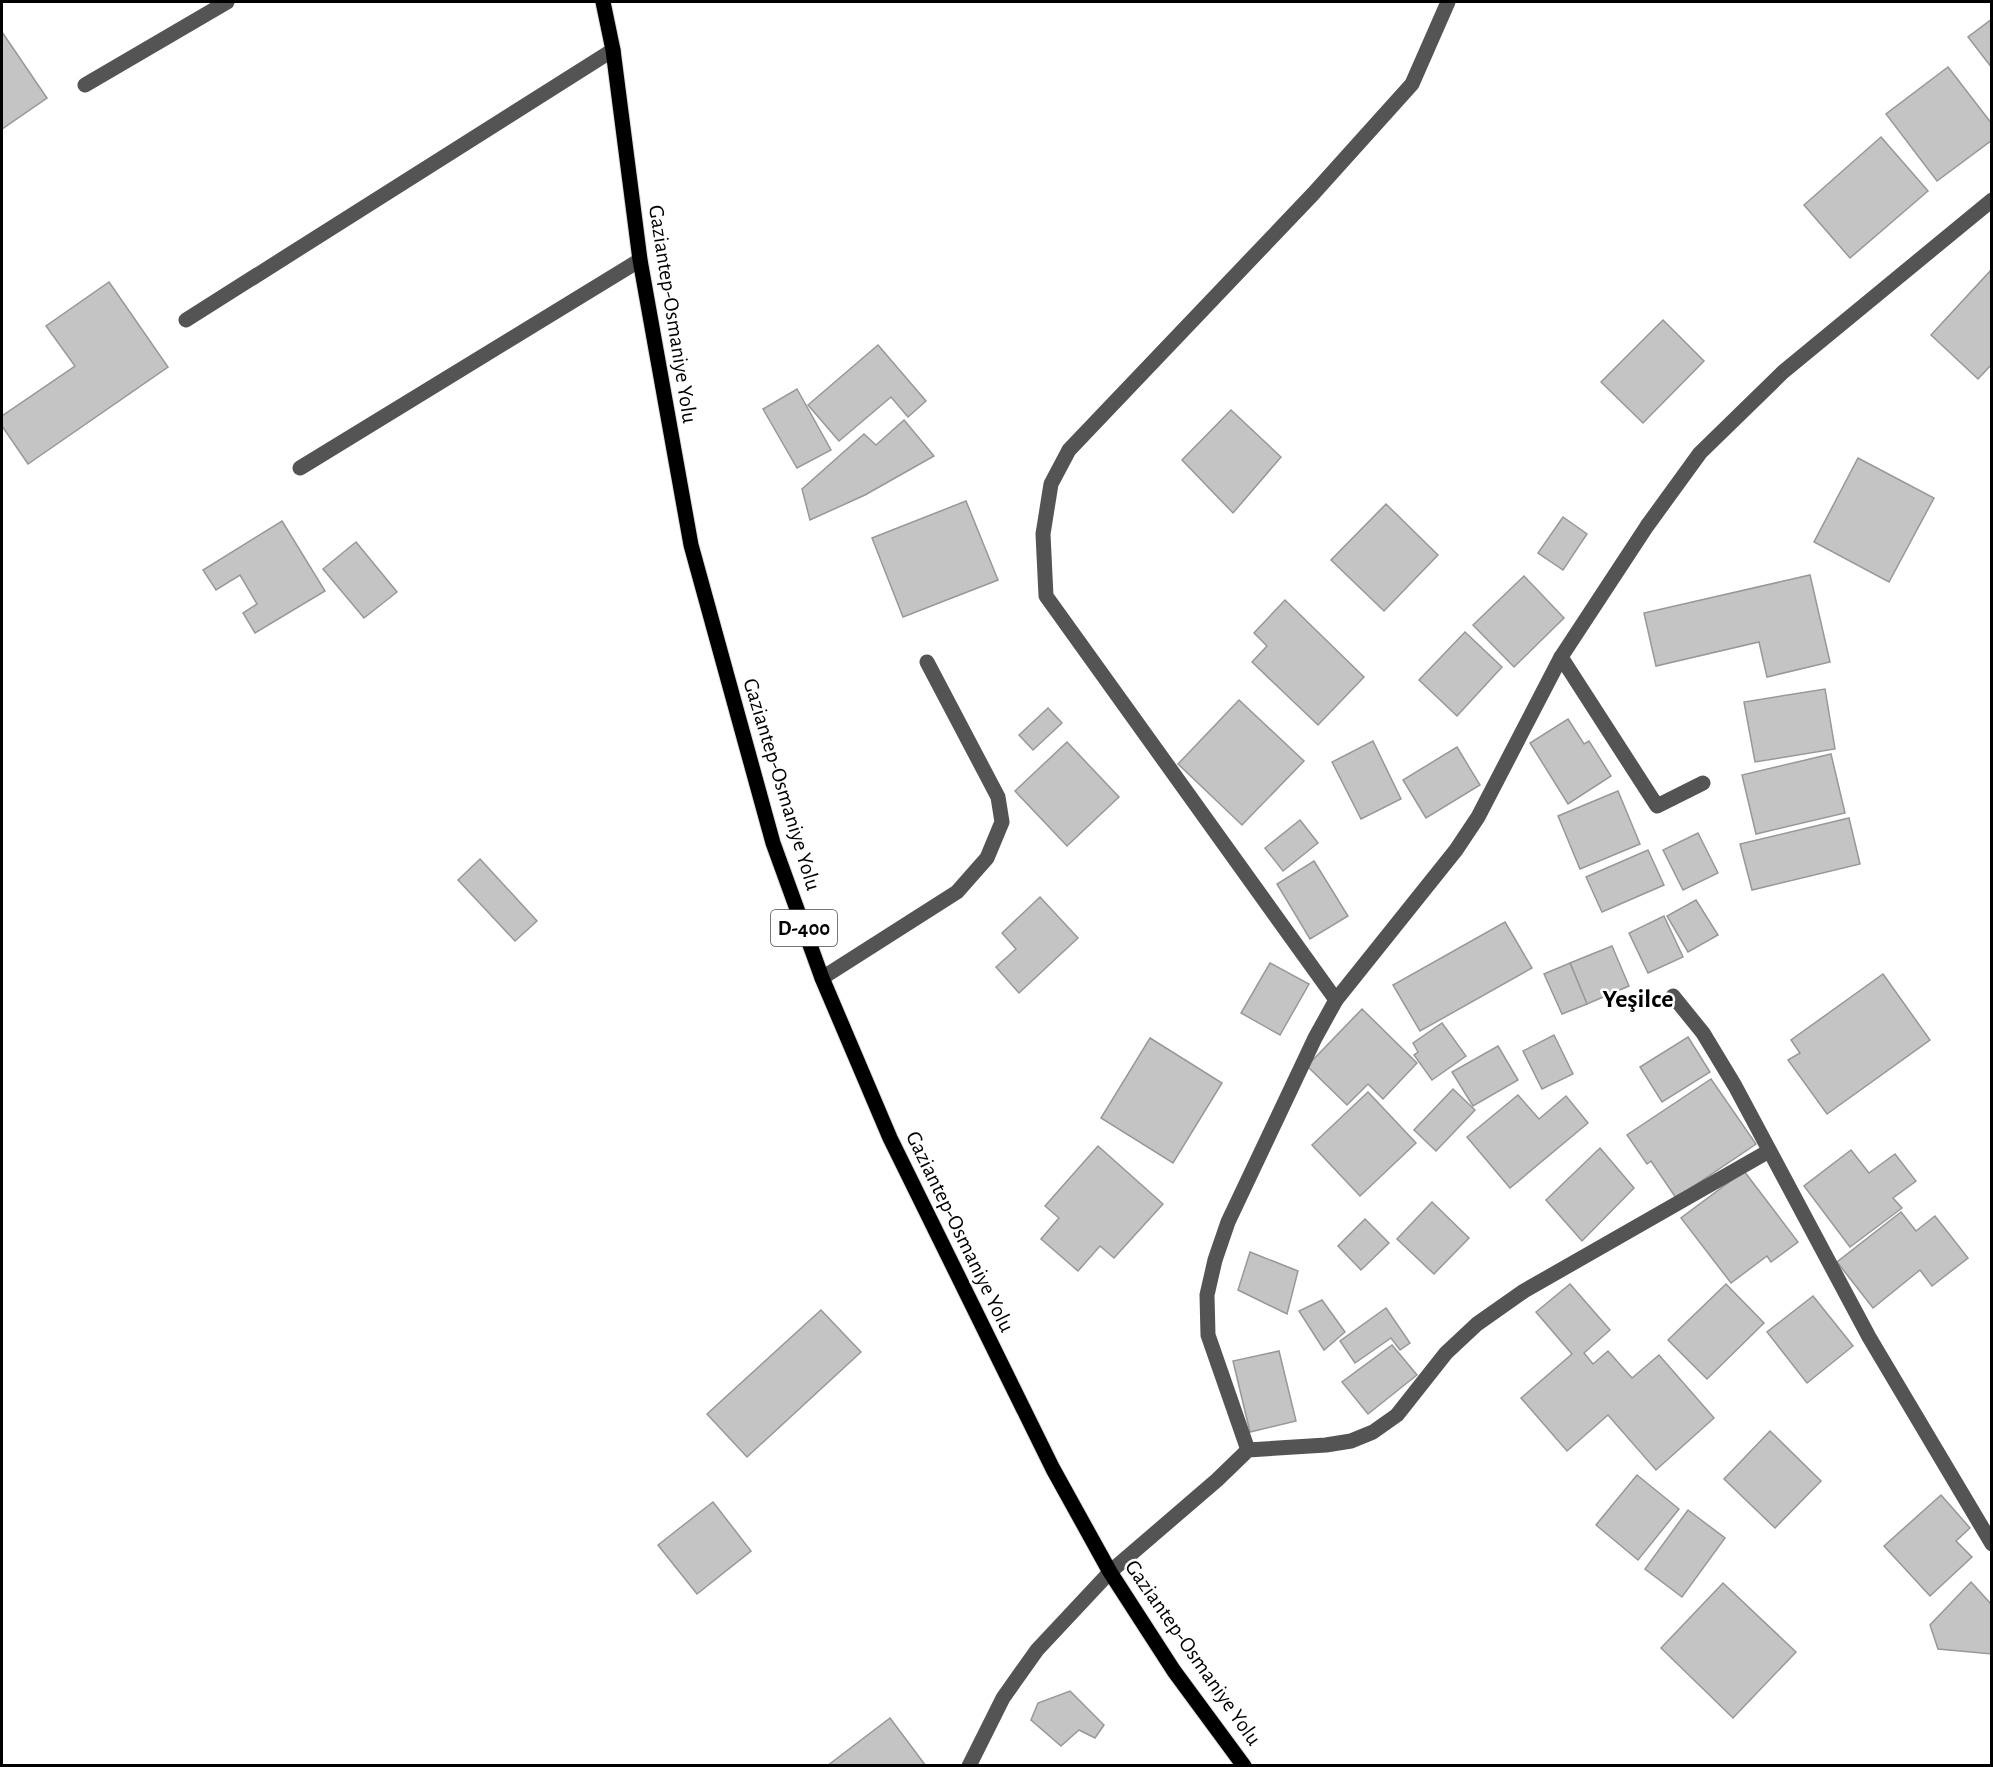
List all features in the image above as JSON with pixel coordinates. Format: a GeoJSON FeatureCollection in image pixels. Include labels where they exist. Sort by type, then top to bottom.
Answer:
{"type":"FeatureCollection","features":[{"type":"Feature","properties":{"kind":"main road","name":"Gaziantep-Osmaniye Yolu"},"geometry":{"type":"LineString","coordinates":[[603,2],[613,50],[640,260],[691,545],[773,843],[822,978],[890,1138],[1053,1469],[1110,1572],[1174,1671],[1244,1766]]}},
{"type":"Feature","properties":{"kind":"street"},"geometry":{"type":"LineString","coordinates":[[85,85],[227,2]]}},
{"type":"Feature","properties":{"kind":"street"},"geometry":{"type":"LineString","coordinates":[[1336,1000],[1046,596],[1043,534],[1051,484],[1069,450],[1313,194],[1412,84],[1448,2]]}},
{"type":"Feature","properties":{"kind":"street"},"geometry":{"type":"LineString","coordinates":[[186,320],[613,50]]}},
{"type":"Feature","properties":{"kind":"street"},"geometry":{"type":"LineString","coordinates":[[1248,1450],[1208,1335],[1207,1295],[1215,1260],[1228,1222],[1315,1038],[1336,1000],[1456,850],[1478,817],[1561,657],[1647,526],[1700,453],[1784,372],[1992,200]]}},
{"type":"Feature","properties":{"kind":"street"},"geometry":{"type":"LineString","coordinates":[[300,468],[640,260]]}},
{"type":"Feature","properties":{"kind":"street"},"geometry":{"type":"LineString","coordinates":[[1561,657],[1657,806],[1703,783]]}},
{"type":"Feature","properties":{"kind":"street"},"geometry":{"type":"LineString","coordinates":[[822,978],[957,892],[987,858],[1002,822],[998,797],[927,662]]}},
{"type":"Feature","properties":{"kind":"street"},"geometry":{"type":"LineString","coordinates":[[1673,996],[1703,1033],[1869,1337],[1992,1544]]}},
{"type":"Feature","properties":{"kind":"street"},"geometry":{"type":"LineString","coordinates":[[969,1766],[1003,1698],[1037,1650],[1110,1572],[1217,1480],[1248,1450],[1326,1445],[1351,1441],[1373,1432],[1396,1414],[1446,1353],[1486,1317],[1524,1291],[1769,1151]]}},
{"type":"Feature","properties":{"kind":"building"},"geometry":{"type":"Polygon","coordinates":[[[1992,19],[1992,68],[1968,37],[1992,19]]]}},
{"type":"Feature","properties":{"kind":"building"},"geometry":{"type":"Polygon","coordinates":[[[2,32],[47,98],[2,129],[2,32]]]}},
{"type":"Feature","properties":{"kind":"building"},"geometry":{"type":"Polygon","coordinates":[[[1948,67],[1992,124],[1992,140],[1937,181],[1886,114],[1948,67]]]}},
{"type":"Feature","properties":{"kind":"building"},"geometry":{"type":"Polygon","coordinates":[[[1881,137],[1928,191],[1850,258],[1804,205],[1881,137]]]}},
{"type":"Feature","properties":{"kind":"building"},"geometry":{"type":"Polygon","coordinates":[[[1992,269],[1992,364],[1978,379],[1931,335],[1992,269]]]}},
{"type":"Feature","properties":{"kind":"building"},"geometry":{"type":"Polygon","coordinates":[[[109,282],[168,367],[28,464],[2,426],[2,416],[75,366],[46,326],[109,282]]]}},
{"type":"Feature","properties":{"kind":"building"},"geometry":{"type":"Polygon","coordinates":[[[1663,320],[1704,361],[1643,423],[1601,382],[1663,320]]]}},
{"type":"Feature","properties":{"kind":"building"},"geometry":{"type":"Polygon","coordinates":[[[878,345],[926,401],[908,417],[891,397],[839,441],[808,405],[878,345]]]}},
{"type":"Feature","properties":{"kind":"building"},"geometry":{"type":"Polygon","coordinates":[[[797,389],[831,450],[797,468],[763,409],[797,389]]]}},
{"type":"Feature","properties":{"kind":"building"},"geometry":{"type":"Polygon","coordinates":[[[1231,410],[1281,457],[1233,513],[1182,460],[1231,410]]]}},
{"type":"Feature","properties":{"kind":"building"},"geometry":{"type":"Polygon","coordinates":[[[904,420],[934,456],[865,495],[810,520],[802,489],[864,434],[876,445],[904,420]]]}},
{"type":"Feature","properties":{"kind":"building"},"geometry":{"type":"Polygon","coordinates":[[[1858,458],[1934,498],[1889,582],[1814,542],[1858,458]]]}},
{"type":"Feature","properties":{"kind":"building"},"geometry":{"type":"Polygon","coordinates":[[[966,501],[998,580],[903,617],[872,538],[966,501]]]}},
{"type":"Feature","properties":{"kind":"building"},"geometry":{"type":"Polygon","coordinates":[[[1386,504],[1438,555],[1384,611],[1331,560],[1386,504]]]}},
{"type":"Feature","properties":{"kind":"building"},"geometry":{"type":"Polygon","coordinates":[[[1563,517],[1587,534],[1563,570],[1538,553],[1563,517]]]}},
{"type":"Feature","properties":{"kind":"building"},"geometry":{"type":"Polygon","coordinates":[[[282,521],[325,591],[255,633],[243,613],[257,604],[240,575],[216,590],[203,570],[282,521]]]}},
{"type":"Feature","properties":{"kind":"building"},"geometry":{"type":"Polygon","coordinates":[[[356,542],[397,592],[364,618],[323,569],[356,542]]]}},
{"type":"Feature","properties":{"kind":"building"},"geometry":{"type":"Polygon","coordinates":[[[1810,575],[1830,662],[1767,677],[1759,642],[1656,666],[1644,613],[1810,575]]]}},
{"type":"Feature","properties":{"kind":"building"},"geometry":{"type":"Polygon","coordinates":[[[1524,576],[1564,618],[1514,667],[1473,625],[1524,576]]]}},
{"type":"Feature","properties":{"kind":"building"},"geometry":{"type":"Polygon","coordinates":[[[1285,600],[1364,677],[1318,725],[1252,662],[1267,646],[1254,633],[1285,600]]]}},
{"type":"Feature","properties":{"kind":"building"},"geometry":{"type":"Polygon","coordinates":[[[1465,632],[1502,667],[1457,716],[1419,680],[1465,632]]]}},
{"type":"Feature","properties":{"kind":"building"},"geometry":{"type":"Polygon","coordinates":[[[1825,689],[1835,749],[1755,762],[1744,702],[1825,689]]]}},
{"type":"Feature","properties":{"kind":"building"},"geometry":{"type":"Polygon","coordinates":[[[1239,700],[1304,761],[1242,825],[1178,764],[1239,700]]]}},
{"type":"Feature","properties":{"kind":"building"},"geometry":{"type":"Polygon","coordinates":[[[1048,708],[1062,723],[1033,750],[1019,735],[1048,708]]]}},
{"type":"Feature","properties":{"kind":"building"},"geometry":{"type":"Polygon","coordinates":[[[1568,719],[1584,744],[1589,741],[1611,776],[1568,804],[1530,743],[1568,719]]]}},
{"type":"Feature","properties":{"kind":"building"},"geometry":{"type":"Polygon","coordinates":[[[1373,741],[1401,799],[1361,819],[1332,762],[1373,741]]]}},
{"type":"Feature","properties":{"kind":"building"},"geometry":{"type":"Polygon","coordinates":[[[1067,742],[1119,797],[1067,846],[1015,791],[1067,742]]]}},
{"type":"Feature","properties":{"kind":"building"},"geometry":{"type":"Polygon","coordinates":[[[1457,747],[1480,785],[1426,818],[1403,780],[1457,747]]]}},
{"type":"Feature","properties":{"kind":"building"},"geometry":{"type":"Polygon","coordinates":[[[1831,754],[1845,813],[1756,834],[1742,775],[1831,754]]]}},
{"type":"Feature","properties":{"kind":"building"},"geometry":{"type":"Polygon","coordinates":[[[1618,791],[1640,844],[1580,869],[1558,816],[1618,791]]]}},
{"type":"Feature","properties":{"kind":"building"},"geometry":{"type":"Polygon","coordinates":[[[1849,818],[1860,864],[1752,890],[1740,844],[1849,818]]]}},
{"type":"Feature","properties":{"kind":"building"},"geometry":{"type":"Polygon","coordinates":[[[1300,820],[1318,843],[1283,871],[1265,848],[1300,820]]]}},
{"type":"Feature","properties":{"kind":"building"},"geometry":{"type":"Polygon","coordinates":[[[1698,833],[1718,873],[1683,890],[1663,850],[1698,833]]]}},
{"type":"Feature","properties":{"kind":"building"},"geometry":{"type":"Polygon","coordinates":[[[1648,850],[1664,885],[1602,912],[1586,877],[1648,850]]]}},
{"type":"Feature","properties":{"kind":"building"},"geometry":{"type":"Polygon","coordinates":[[[480,859],[537,921],[515,941],[458,880],[480,859]]]}},
{"type":"Feature","properties":{"kind":"building"},"geometry":{"type":"Polygon","coordinates":[[[1314,861],[1348,916],[1310,939],[1277,884],[1314,861]]]}},
{"type":"Feature","properties":{"kind":"building"},"geometry":{"type":"Polygon","coordinates":[[[1040,897],[1078,938],[1019,993],[996,967],[1016,949],[1002,933],[1040,897]]]}},
{"type":"Feature","properties":{"kind":"building"},"geometry":{"type":"Polygon","coordinates":[[[1696,900],[1718,935],[1688,952],[1667,916],[1696,900]]]}},
{"type":"Feature","properties":{"kind":"building"},"geometry":{"type":"Polygon","coordinates":[[[1664,916],[1683,957],[1648,973],[1629,933],[1664,916]]]}},
{"type":"Feature","properties":{"kind":"building"},"geometry":{"type":"Polygon","coordinates":[[[1505,922],[1532,968],[1420,1031],[1393,985],[1505,922]]]}},
{"type":"Feature","properties":{"kind":"building"},"geometry":{"type":"Polygon","coordinates":[[[1612,946],[1629,986],[1587,1004],[1570,963],[1612,946]]]}},
{"type":"Feature","properties":{"kind":"building"},"geometry":{"type":"Polygon","coordinates":[[[1270,963],[1309,984],[1280,1035],[1241,1013],[1270,963]]]}},
{"type":"Feature","properties":{"kind":"building"},"geometry":{"type":"Polygon","coordinates":[[[1570,963],[1587,1004],[1562,1014],[1544,974],[1570,963]]]}},
{"type":"Feature","properties":{"kind":"building"},"geometry":{"type":"Polygon","coordinates":[[[1883,974],[1930,1040],[1827,1114],[1788,1060],[1800,1053],[1791,1040],[1883,974]]]}},
{"type":"Feature","properties":{"kind":"building"},"geometry":{"type":"Polygon","coordinates":[[[1362,1009],[1417,1063],[1383,1099],[1368,1084],[1347,1105],[1307,1066],[1362,1009]]]}},
{"type":"Feature","properties":{"kind":"building"},"geometry":{"type":"Polygon","coordinates":[[[1442,1023],[1466,1056],[1432,1080],[1414,1055],[1418,1052],[1413,1043],[1442,1023]]]}},
{"type":"Feature","properties":{"kind":"building"},"geometry":{"type":"Polygon","coordinates":[[[1554,1035],[1573,1074],[1542,1089],[1523,1051],[1554,1035]]]}},
{"type":"Feature","properties":{"kind":"building"},"geometry":{"type":"Polygon","coordinates":[[[1688,1037],[1710,1072],[1662,1102],[1640,1067],[1688,1037]]]}},
{"type":"Feature","properties":{"kind":"building"},"geometry":{"type":"Polygon","coordinates":[[[1150,1038],[1222,1083],[1173,1163],[1101,1118],[1150,1038]]]}},
{"type":"Feature","properties":{"kind":"building"},"geometry":{"type":"Polygon","coordinates":[[[1498,1046],[1518,1080],[1473,1106],[1452,1072],[1498,1046]]]}},
{"type":"Feature","properties":{"kind":"building"},"geometry":{"type":"Polygon","coordinates":[[[1711,1079],[1756,1144],[1676,1198],[1651,1161],[1647,1164],[1627,1135],[1711,1079]]]}},
{"type":"Feature","properties":{"kind":"building"},"geometry":{"type":"Polygon","coordinates":[[[1453,1089],[1475,1110],[1436,1151],[1414,1130],[1453,1089]]]}},
{"type":"Feature","properties":{"kind":"building"},"geometry":{"type":"Polygon","coordinates":[[[1368,1092],[1416,1143],[1360,1196],[1312,1145],[1368,1092]]]}},
{"type":"Feature","properties":{"kind":"building"},"geometry":{"type":"Polygon","coordinates":[[[1518,1095],[1539,1119],[1566,1096],[1588,1123],[1510,1188],[1467,1137],[1518,1095]]]}},
{"type":"Feature","properties":{"kind":"building"},"geometry":{"type":"Polygon","coordinates":[[[1098,1146],[1163,1204],[1114,1258],[1100,1246],[1078,1271],[1041,1239],[1059,1218],[1045,1206],[1098,1146]]]}},
{"type":"Feature","properties":{"kind":"building"},"geometry":{"type":"Polygon","coordinates":[[[1600,1148],[1634,1188],[1582,1241],[1546,1200],[1600,1148]]]}},
{"type":"Feature","properties":{"kind":"building"},"geometry":{"type":"Polygon","coordinates":[[[1851,1150],[1869,1173],[1895,1154],[1916,1181],[1893,1198],[1902,1208],[1850,1247],[1804,1186],[1851,1150]]]}},
{"type":"Feature","properties":{"kind":"building"},"geometry":{"type":"Polygon","coordinates":[[[1744,1171],[1798,1242],[1771,1262],[1767,1256],[1731,1283],[1681,1218],[1744,1171]]]}},
{"type":"Feature","properties":{"kind":"building"},"geometry":{"type":"Polygon","coordinates":[[[1432,1202],[1469,1238],[1434,1274],[1397,1239],[1432,1202]]]}},
{"type":"Feature","properties":{"kind":"building"},"geometry":{"type":"Polygon","coordinates":[[[1901,1212],[1916,1231],[1935,1216],[1968,1258],[1932,1286],[1920,1270],[1873,1308],[1837,1262],[1901,1212]]]}},
{"type":"Feature","properties":{"kind":"building"},"geometry":{"type":"Polygon","coordinates":[[[1365,1219],[1389,1243],[1361,1270],[1338,1246],[1365,1219]]]}},
{"type":"Feature","properties":{"kind":"building"},"geometry":{"type":"Polygon","coordinates":[[[1250,1252],[1298,1271],[1287,1314],[1238,1290],[1250,1252]]]}},
{"type":"Feature","properties":{"kind":"building"},"geometry":{"type":"Polygon","coordinates":[[[1570,1284],[1610,1330],[1584,1353],[1593,1364],[1608,1351],[1632,1378],[1659,1355],[1714,1418],[1656,1470],[1608,1415],[1567,1451],[1521,1398],[1572,1354],[1536,1312],[1570,1284]]]}},
{"type":"Feature","properties":{"kind":"building"},"geometry":{"type":"Polygon","coordinates":[[[1726,1284],[1764,1323],[1707,1379],[1668,1340],[1726,1284]]]}},
{"type":"Feature","properties":{"kind":"building"},"geometry":{"type":"Polygon","coordinates":[[[1813,1296],[1853,1346],[1807,1383],[1767,1332],[1813,1296]]]}},
{"type":"Feature","properties":{"kind":"building"},"geometry":{"type":"Polygon","coordinates":[[[1322,1300],[1345,1332],[1324,1350],[1299,1311],[1322,1300]]]}},
{"type":"Feature","properties":{"kind":"building"},"geometry":{"type":"Polygon","coordinates":[[[1386,1308],[1410,1343],[1400,1350],[1391,1338],[1355,1363],[1340,1341],[1386,1308]]]}},
{"type":"Feature","properties":{"kind":"building"},"geometry":{"type":"Polygon","coordinates":[[[821,1310],[861,1352],[747,1457],[707,1414],[821,1310]]]}},
{"type":"Feature","properties":{"kind":"building"},"geometry":{"type":"Polygon","coordinates":[[[1392,1345],[1417,1375],[1368,1414],[1342,1382],[1392,1345]]]}},
{"type":"Feature","properties":{"kind":"building"},"geometry":{"type":"Polygon","coordinates":[[[1279,1351],[1296,1421],[1250,1432],[1233,1361],[1279,1351]]]}},
{"type":"Feature","properties":{"kind":"building"},"geometry":{"type":"Polygon","coordinates":[[[1770,1431],[1821,1481],[1775,1528],[1724,1479],[1770,1431]]]}},
{"type":"Feature","properties":{"kind":"building"},"geometry":{"type":"Polygon","coordinates":[[[1637,1475],[1679,1509],[1638,1560],[1596,1525],[1637,1475]]]}},
{"type":"Feature","properties":{"kind":"building"},"geometry":{"type":"Polygon","coordinates":[[[1941,1495],[1970,1528],[1956,1541],[1972,1557],[1930,1596],[1884,1546],[1941,1495]]]}},
{"type":"Feature","properties":{"kind":"building"},"geometry":{"type":"Polygon","coordinates":[[[713,1502],[751,1551],[697,1594],[658,1545],[713,1502]]]}},
{"type":"Feature","properties":{"kind":"building"},"geometry":{"type":"Polygon","coordinates":[[[1688,1510],[1725,1538],[1682,1597],[1645,1569],[1688,1510]]]}},
{"type":"Feature","properties":{"kind":"building"},"geometry":{"type":"Polygon","coordinates":[[[1971,1582],[1992,1605],[1992,1654],[1938,1649],[1930,1625],[1971,1582]]]}},
{"type":"Feature","properties":{"kind":"building"},"geometry":{"type":"Polygon","coordinates":[[[1723,1583],[1796,1652],[1733,1718],[1661,1648],[1723,1583]]]}},
{"type":"Feature","properties":{"kind":"building"},"geometry":{"type":"Polygon","coordinates":[[[1070,1691],[1104,1725],[1095,1738],[1079,1730],[1061,1746],[1031,1720],[1038,1703],[1070,1691]]]}},
{"type":"Feature","properties":{"kind":"building"},"geometry":{"type":"Polygon","coordinates":[[[890,1718],[926,1766],[827,1766],[890,1718]]]}},
{"type":"Feature","properties":{"kind":"district","name":"Yeşilce"},"geometry":{"type":"Point","coordinates":[1638,998]}}]}
